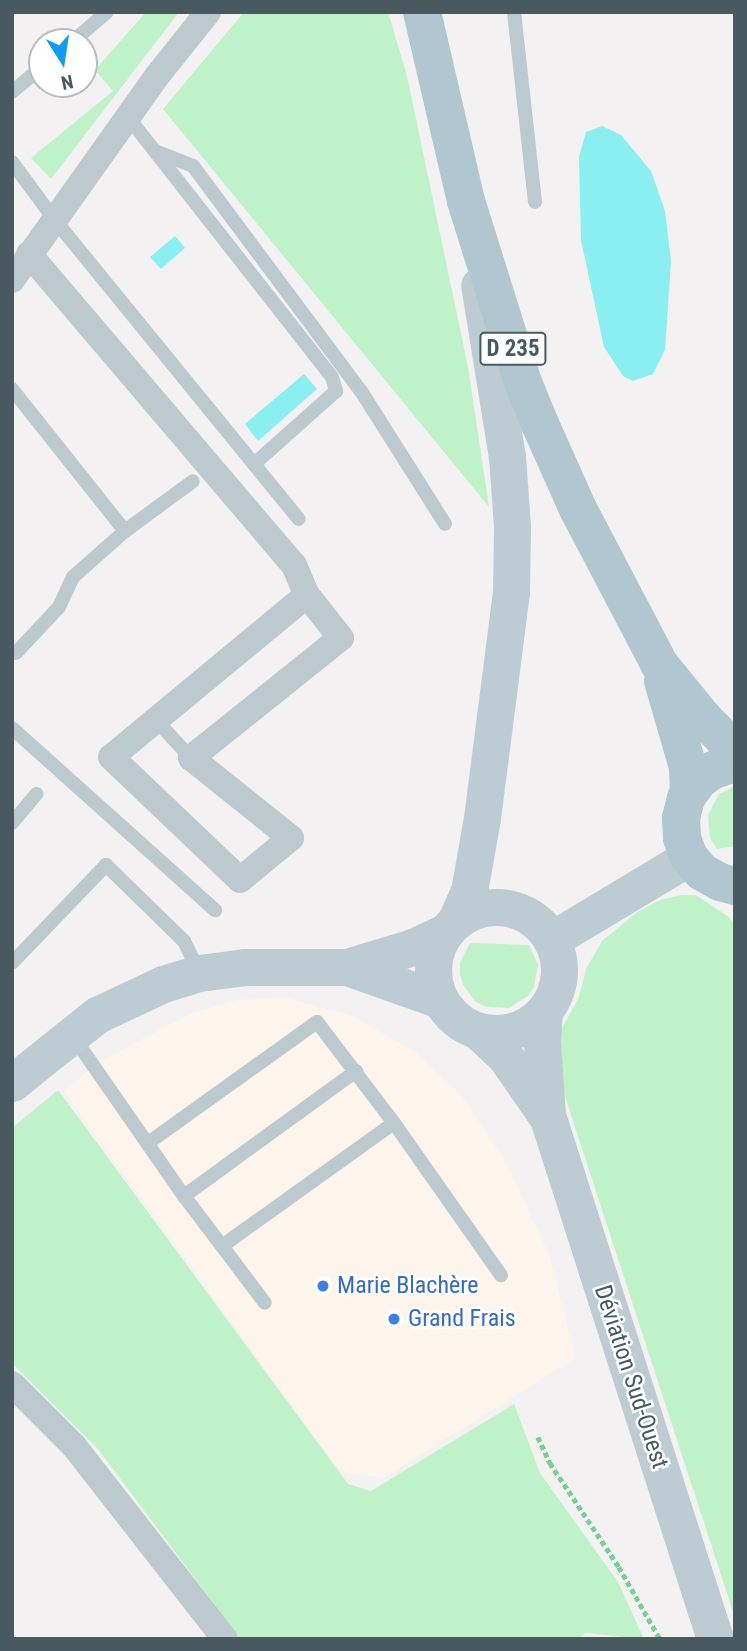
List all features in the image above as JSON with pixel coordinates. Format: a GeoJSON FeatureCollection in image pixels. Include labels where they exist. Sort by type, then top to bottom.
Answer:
{"type":"FeatureCollection","features":[{"type":"Feature","properties":{"kind":"main road","name":"D 235"},"geometry":{"type":"LineString","coordinates":[[422,12],[466,201],[522,380],[578,509],[660,666],[688,767],[689,793]]}},
{"type":"Feature","properties":{"kind":"main road"},"geometry":{"type":"LineString","coordinates":[[466,201],[507,457],[512,526],[510,593],[482,818],[469,891],[435,949],[432,966],[440,1000],[449,1014],[478,1031],[506,1056],[547,1115]]}},
{"type":"Feature","properties":{"kind":"main road","name":"D 235"},"geometry":{"type":"LineString","coordinates":[[660,666],[704,719],[735,750]]}},
{"type":"Feature","properties":{"kind":"main road"},"geometry":{"type":"LineString","coordinates":[[732,888],[702,872],[689,857],[682,838],[681,818],[689,793],[713,769],[735,763]]}},
{"type":"Feature","properties":{"kind":"main road"},"geometry":{"type":"LineString","coordinates":[[551,940],[689,857]]}},
{"type":"Feature","properties":{"kind":"main road"},"geometry":{"type":"LineString","coordinates":[[12,1083],[71,1033],[130,997],[199,973],[245,967],[347,967],[413,947],[450,927],[470,911],[502,906],[533,918],[551,940],[560,968],[553,998],[531,1023],[514,1031],[496,1034],[478,1031]]}},
{"type":"Feature","properties":{"kind":"main road"},"geometry":{"type":"LineString","coordinates":[[347,967],[440,1000]]}},
{"type":"Feature","properties":{"kind":"main road"},"geometry":{"type":"LineString","coordinates":[[544,1011],[542,1042],[547,1115]]}},
{"type":"Feature","properties":{"kind":"main road","name":"Déviation Sud-Ouest"},"geometry":{"type":"LineString","coordinates":[[547,1115],[715,1639]]}},
{"type":"Feature","properties":{"kind":"street"},"geometry":{"type":"LineString","coordinates":[[12,280],[128,117],[208,12]]}},
{"type":"Feature","properties":{"kind":"street"},"geometry":{"type":"LineString","coordinates":[[29,254],[294,565],[307,595],[341,638],[191,758],[290,838],[240,880],[111,757],[307,595]]}},
{"type":"Feature","properties":{"kind":"street"},"geometry":{"type":"LineString","coordinates":[[12,1384],[74,1446],[225,1639]]}},
{"type":"Feature","properties":{"kind":"lane"},"geometry":{"type":"LineString","coordinates":[[88,28],[107,12]]}},
{"type":"Feature","properties":{"kind":"lane"},"geometry":{"type":"LineString","coordinates":[[513,12],[535,202]]}},
{"type":"Feature","properties":{"kind":"lane"},"geometry":{"type":"LineString","coordinates":[[12,92],[28,79]]}},
{"type":"Feature","properties":{"kind":"lane"},"geometry":{"type":"LineString","coordinates":[[128,117],[332,377],[336,391],[254,464]]}},
{"type":"Feature","properties":{"kind":"lane"},"geometry":{"type":"LineString","coordinates":[[155,151],[193,166],[360,391],[445,524]]}},
{"type":"Feature","properties":{"kind":"lane"},"geometry":{"type":"LineString","coordinates":[[12,162],[54,219],[299,519]]}},
{"type":"Feature","properties":{"kind":"lane"},"geometry":{"type":"LineString","coordinates":[[12,389],[125,531]]}},
{"type":"Feature","properties":{"kind":"lane"},"geometry":{"type":"LineString","coordinates":[[16,653],[59,607],[73,577],[125,531],[193,481]]}},
{"type":"Feature","properties":{"kind":"lane"},"geometry":{"type":"LineString","coordinates":[[155,719],[191,758]]}},
{"type":"Feature","properties":{"kind":"lane"},"geometry":{"type":"LineString","coordinates":[[12,728],[215,910]]}},
{"type":"Feature","properties":{"kind":"lane"},"geometry":{"type":"LineString","coordinates":[[12,823],[36,794]]}},
{"type":"Feature","properties":{"kind":"lane"},"geometry":{"type":"LineString","coordinates":[[12,964],[106,865],[184,941],[199,973]]}},
{"type":"Feature","properties":{"kind":"lane"},"geometry":{"type":"LineString","coordinates":[[148,1143],[317,1022],[394,1123],[501,1275]]}},
{"type":"Feature","properties":{"kind":"lane"},"geometry":{"type":"LineString","coordinates":[[71,1033],[184,1196],[265,1303]]}},
{"type":"Feature","properties":{"kind":"lane"},"geometry":{"type":"LineString","coordinates":[[184,1196],[356,1071]]}},
{"type":"Feature","properties":{"kind":"lane"},"geometry":{"type":"LineString","coordinates":[[222,1246],[394,1123]]}},
{"type":"Feature","properties":{"kind":"path"},"geometry":{"type":"LineString","coordinates":[[538,1437],[550,1463],[619,1567],[660,1639]]}},
{"type":"Feature","properties":{"kind":"shaded area"},"geometry":{"type":"Polygon","coordinates":[[[283,997],[350,1015],[414,1051],[461,1095],[508,1166],[550,1257],[575,1358],[383,1478],[341,1472],[64,1092],[97,1063],[192,1013],[237,1000],[283,997]]]}},
{"type":"Feature","properties":{"kind":"green space"},"geometry":{"type":"Polygon","coordinates":[[[146,12],[179,12],[51,179],[31,158],[113,91],[98,74],[98,67],[146,12]]]}},
{"type":"Feature","properties":{"kind":"green space"},"geometry":{"type":"Polygon","coordinates":[[[244,12],[388,12],[407,76],[468,367],[489,507],[163,109],[244,12]]]}},
{"type":"Feature","properties":{"kind":"green space"},"geometry":{"type":"Polygon","coordinates":[[[735,786],[735,846],[717,849],[710,838],[708,815],[719,794],[735,786]]]}},
{"type":"Feature","properties":{"kind":"green space"},"geometry":{"type":"Polygon","coordinates":[[[696,895],[729,917],[735,926],[735,1618],[564,1093],[559,1034],[579,997],[586,969],[602,941],[636,913],[660,900],[696,895]]]}},
{"type":"Feature","properties":{"kind":"green space"},"geometry":{"type":"Polygon","coordinates":[[[470,943],[529,945],[538,965],[534,987],[528,996],[509,1008],[487,1007],[476,1002],[463,985],[460,974],[460,963],[470,943]]]}},
{"type":"Feature","properties":{"kind":"green space"},"geometry":{"type":"Polygon","coordinates":[[[58,1090],[348,1484],[371,1491],[514,1404],[540,1473],[618,1582],[644,1639],[586,1633],[578,1639],[240,1639],[98,1449],[12,1363],[12,1128],[58,1090]]]}},
{"type":"Feature","properties":{"kind":"water"},"geometry":{"type":"Polygon","coordinates":[[[602,126],[621,135],[651,171],[665,211],[671,261],[665,350],[653,374],[633,381],[623,376],[604,347],[581,240],[579,157],[586,132],[602,126]]]}},
{"type":"Feature","properties":{"kind":"water"},"geometry":{"type":"Polygon","coordinates":[[[175,236],[185,248],[161,269],[150,257],[175,236]]]}},
{"type":"Feature","properties":{"kind":"water"},"geometry":{"type":"Polygon","coordinates":[[[304,374],[317,389],[258,441],[245,424],[304,374]]]}},
{"type":"Feature","properties":{"kind":"place","name":"Marie Blachère"},"geometry":{"type":"Point","coordinates":[323,1286]}},
{"type":"Feature","properties":{"kind":"place","name":"Grand Frais"},"geometry":{"type":"Point","coordinates":[394,1319]}}]}
